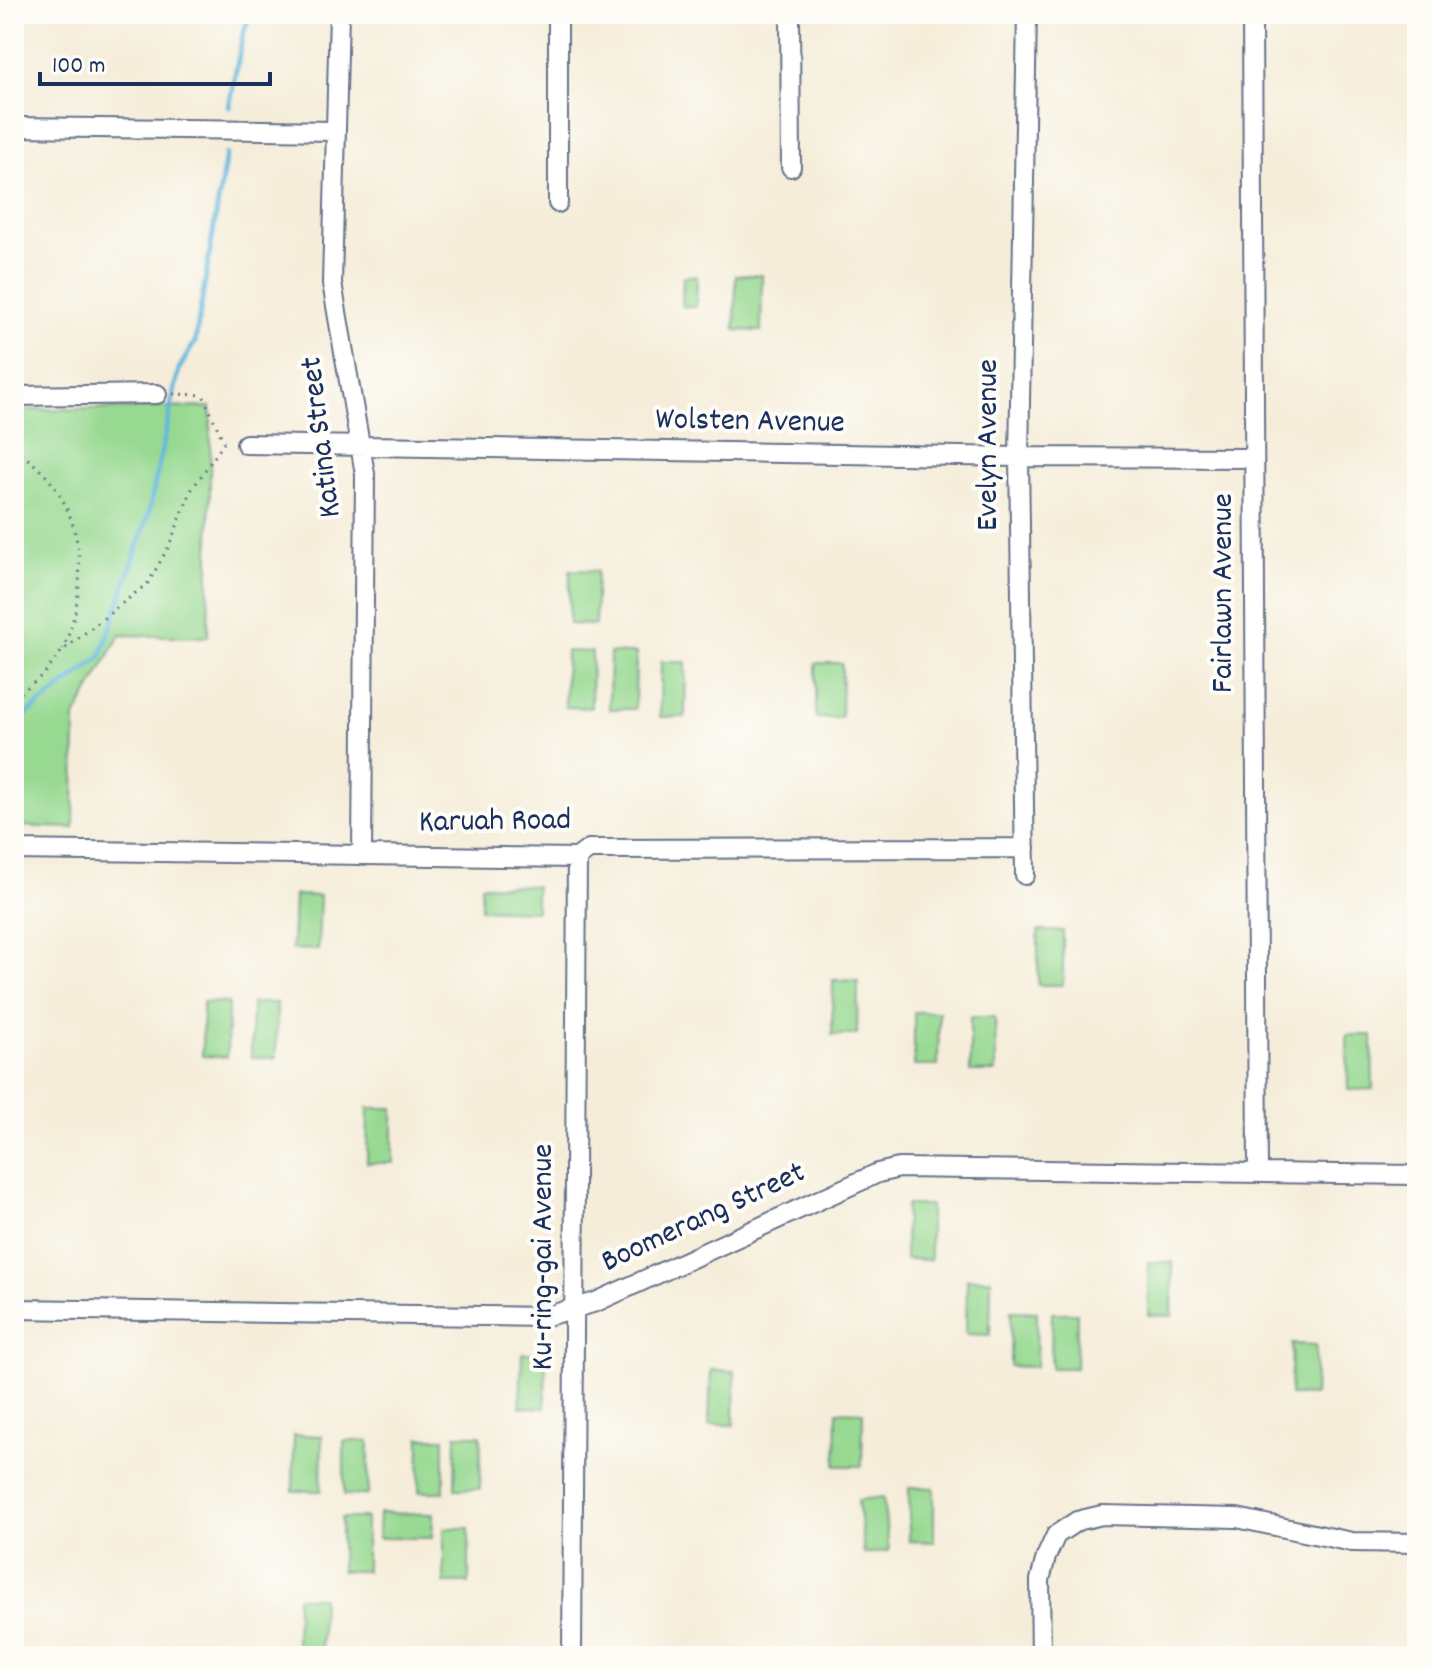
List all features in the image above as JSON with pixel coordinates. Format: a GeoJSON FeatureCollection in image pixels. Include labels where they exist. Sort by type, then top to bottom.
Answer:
{"type":"FeatureCollection","features":[{"type":"Feature","properties":{"kind":"street","name":"Katina Street"},"geometry":{"type":"LineString","coordinates":[[339,14],[332,283],[365,474],[362,854]]}},
{"type":"Feature","properties":{"kind":"street"},"geometry":{"type":"LineString","coordinates":[[558,14],[558,203]]}},
{"type":"Feature","properties":{"kind":"street"},"geometry":{"type":"LineString","coordinates":[[790,14],[791,167]]}},
{"type":"Feature","properties":{"kind":"street","name":"Evelyn Avenue"},"geometry":{"type":"LineString","coordinates":[[1025,875],[1019,457],[1027,14]]}},
{"type":"Feature","properties":{"kind":"street","name":"Fairlawn Avenue"},"geometry":{"type":"LineString","coordinates":[[1252,14],[1258,1173]]}},
{"type":"Feature","properties":{"kind":"street"},"geometry":{"type":"LineString","coordinates":[[14,127],[336,131]]}},
{"type":"Feature","properties":{"kind":"street"},"geometry":{"type":"LineString","coordinates":[[14,396],[163,394]]}},
{"type":"Feature","properties":{"kind":"street","name":"Wolsten Avenue"},"geometry":{"type":"LineString","coordinates":[[246,444],[1254,458]]}},
{"type":"Feature","properties":{"kind":"street","name":"Karuah Road"},"geometry":{"type":"LineString","coordinates":[[14,850],[577,858],[589,849],[1025,848]]}},
{"type":"Feature","properties":{"kind":"street","name":"Ku-ring-gai Avenue"},"geometry":{"type":"LineString","coordinates":[[572,1656],[577,858]]}},
{"type":"Feature","properties":{"kind":"street","name":"Boomerang Street"},"geometry":{"type":"LineString","coordinates":[[14,1309],[544,1317],[574,1309],[878,1173],[899,1168],[1417,1175]]}},
{"type":"Feature","properties":{"kind":"street"},"geometry":{"type":"LineString","coordinates":[[1041,1656],[1040,1580],[1056,1535],[1077,1521],[1102,1515],[1237,1518],[1352,1542],[1417,1543]]}},
{"type":"Feature","properties":{"kind":"path"},"geometry":{"type":"LineString","coordinates":[[14,698],[45,673],[61,652],[90,627],[110,615],[148,583],[168,548],[192,489],[224,443],[203,395],[163,394]]}},
{"type":"Feature","properties":{"kind":"path"},"geometry":{"type":"LineString","coordinates":[[14,450],[56,490],[75,530],[81,569],[79,602],[61,652]]}},
{"type":"Feature","properties":{"kind":"green space"},"geometry":{"type":"Polygon","coordinates":[[[736,275],[762,275],[761,331],[735,330],[736,275]]]}},
{"type":"Feature","properties":{"kind":"green space"},"geometry":{"type":"Polygon","coordinates":[[[683,276],[697,276],[696,307],[682,306],[683,276]]]}},
{"type":"Feature","properties":{"kind":"green space"},"geometry":{"type":"Polygon","coordinates":[[[211,407],[208,637],[120,635],[75,717],[74,828],[14,826],[14,410],[211,407]]]}},
{"type":"Feature","properties":{"kind":"green space"},"geometry":{"type":"Polygon","coordinates":[[[570,570],[597,571],[595,625],[569,624],[570,570]]]}},
{"type":"Feature","properties":{"kind":"green space"},"geometry":{"type":"Polygon","coordinates":[[[566,651],[592,652],[591,708],[565,707],[566,651]]]}},
{"type":"Feature","properties":{"kind":"green space"},"geometry":{"type":"Polygon","coordinates":[[[610,653],[636,653],[635,709],[609,709],[610,653]]]}},
{"type":"Feature","properties":{"kind":"green space"},"geometry":{"type":"Polygon","coordinates":[[[661,662],[686,662],[685,717],[660,717],[661,662]]]}},
{"type":"Feature","properties":{"kind":"green space"},"geometry":{"type":"Polygon","coordinates":[[[816,663],[842,663],[841,718],[816,718],[816,663]]]}},
{"type":"Feature","properties":{"kind":"green space"},"geometry":{"type":"Polygon","coordinates":[[[481,885],[536,886],[536,911],[481,909],[481,885]]]}},
{"type":"Feature","properties":{"kind":"green space"},"geometry":{"type":"Polygon","coordinates":[[[294,895],[320,896],[318,950],[292,949],[294,895]]]}},
{"type":"Feature","properties":{"kind":"green space"},"geometry":{"type":"Polygon","coordinates":[[[1038,931],[1063,931],[1063,985],[1038,985],[1038,931]]]}},
{"type":"Feature","properties":{"kind":"green space"},"geometry":{"type":"Polygon","coordinates":[[[833,980],[858,981],[857,1035],[832,1035],[833,980]]]}},
{"type":"Feature","properties":{"kind":"green space"},"geometry":{"type":"Polygon","coordinates":[[[203,1002],[228,1003],[227,1057],[202,1056],[203,1002]]]}},
{"type":"Feature","properties":{"kind":"green space"},"geometry":{"type":"Polygon","coordinates":[[[252,1003],[277,1003],[276,1058],[251,1057],[252,1003]]]}},
{"type":"Feature","properties":{"kind":"green space"},"geometry":{"type":"Polygon","coordinates":[[[914,1012],[939,1012],[938,1066],[914,1066],[914,1012]]]}},
{"type":"Feature","properties":{"kind":"green space"},"geometry":{"type":"Polygon","coordinates":[[[970,1017],[995,1017],[996,1072],[970,1072],[970,1017]]]}},
{"type":"Feature","properties":{"kind":"green space"},"geometry":{"type":"Polygon","coordinates":[[[1347,1035],[1372,1035],[1373,1089],[1348,1090],[1347,1035]]]}},
{"type":"Feature","properties":{"kind":"green space"},"geometry":{"type":"Polygon","coordinates":[[[368,1108],[393,1108],[393,1163],[367,1163],[368,1108]]]}},
{"type":"Feature","properties":{"kind":"green space"},"geometry":{"type":"Polygon","coordinates":[[[906,1205],[930,1205],[930,1260],[905,1259],[906,1205]]]}},
{"type":"Feature","properties":{"kind":"green space"},"geometry":{"type":"Polygon","coordinates":[[[1148,1262],[1173,1262],[1172,1316],[1148,1315],[1148,1262]]]}},
{"type":"Feature","properties":{"kind":"green space"},"geometry":{"type":"Polygon","coordinates":[[[967,1279],[991,1279],[990,1335],[966,1334],[967,1279]]]}},
{"type":"Feature","properties":{"kind":"green space"},"geometry":{"type":"Polygon","coordinates":[[[1011,1311],[1037,1312],[1036,1367],[1010,1366],[1011,1311]]]}},
{"type":"Feature","properties":{"kind":"green space"},"geometry":{"type":"Polygon","coordinates":[[[1052,1313],[1077,1313],[1076,1368],[1051,1368],[1052,1313]]]}},
{"type":"Feature","properties":{"kind":"green space"},"geometry":{"type":"Polygon","coordinates":[[[1292,1344],[1316,1345],[1314,1396],[1290,1395],[1292,1344]]]}},
{"type":"Feature","properties":{"kind":"green space"},"geometry":{"type":"Polygon","coordinates":[[[522,1353],[546,1354],[545,1408],[520,1407],[522,1353]]]}},
{"type":"Feature","properties":{"kind":"green space"},"geometry":{"type":"Polygon","coordinates":[[[711,1370],[735,1371],[734,1425],[709,1425],[711,1370]]]}},
{"type":"Feature","properties":{"kind":"green space"},"geometry":{"type":"Polygon","coordinates":[[[837,1411],[863,1412],[862,1466],[836,1466],[837,1411]]]}},
{"type":"Feature","properties":{"kind":"green space"},"geometry":{"type":"Polygon","coordinates":[[[294,1435],[322,1436],[321,1491],[293,1491],[294,1435]]]}},
{"type":"Feature","properties":{"kind":"green space"},"geometry":{"type":"Polygon","coordinates":[[[456,1435],[481,1435],[480,1489],[455,1489],[456,1435]]]}},
{"type":"Feature","properties":{"kind":"green space"},"geometry":{"type":"Polygon","coordinates":[[[420,1438],[444,1438],[444,1492],[419,1492],[420,1438]]]}},
{"type":"Feature","properties":{"kind":"green space"},"geometry":{"type":"Polygon","coordinates":[[[344,1441],[369,1441],[368,1495],[344,1495],[344,1441]]]}},
{"type":"Feature","properties":{"kind":"green space"},"geometry":{"type":"Polygon","coordinates":[[[909,1487],[934,1488],[934,1542],[909,1541],[909,1487]]]}},
{"type":"Feature","properties":{"kind":"green space"},"geometry":{"type":"Polygon","coordinates":[[[883,1497],[889,1551],[864,1554],[858,1500],[883,1497]]]}},
{"type":"Feature","properties":{"kind":"green space"},"geometry":{"type":"Polygon","coordinates":[[[379,1513],[433,1514],[432,1538],[378,1538],[379,1513]]]}},
{"type":"Feature","properties":{"kind":"green space"},"geometry":{"type":"Polygon","coordinates":[[[341,1518],[366,1518],[366,1571],[341,1571],[341,1518]]]}},
{"type":"Feature","properties":{"kind":"green space"},"geometry":{"type":"Polygon","coordinates":[[[444,1528],[469,1528],[469,1583],[444,1583],[444,1528]]]}},
{"type":"Feature","properties":{"kind":"green space"},"geometry":{"type":"Polygon","coordinates":[[[297,1597],[322,1597],[321,1651],[296,1651],[297,1597]]]}},
{"type":"Feature","properties":{"kind":"waterway"},"geometry":{"type":"LineString","coordinates":[[229,107],[243,34],[251,14]]}},
{"type":"Feature","properties":{"kind":"waterway"},"geometry":{"type":"LineString","coordinates":[[14,724],[101,657],[148,516],[179,369],[195,342],[226,154]]}}]}
